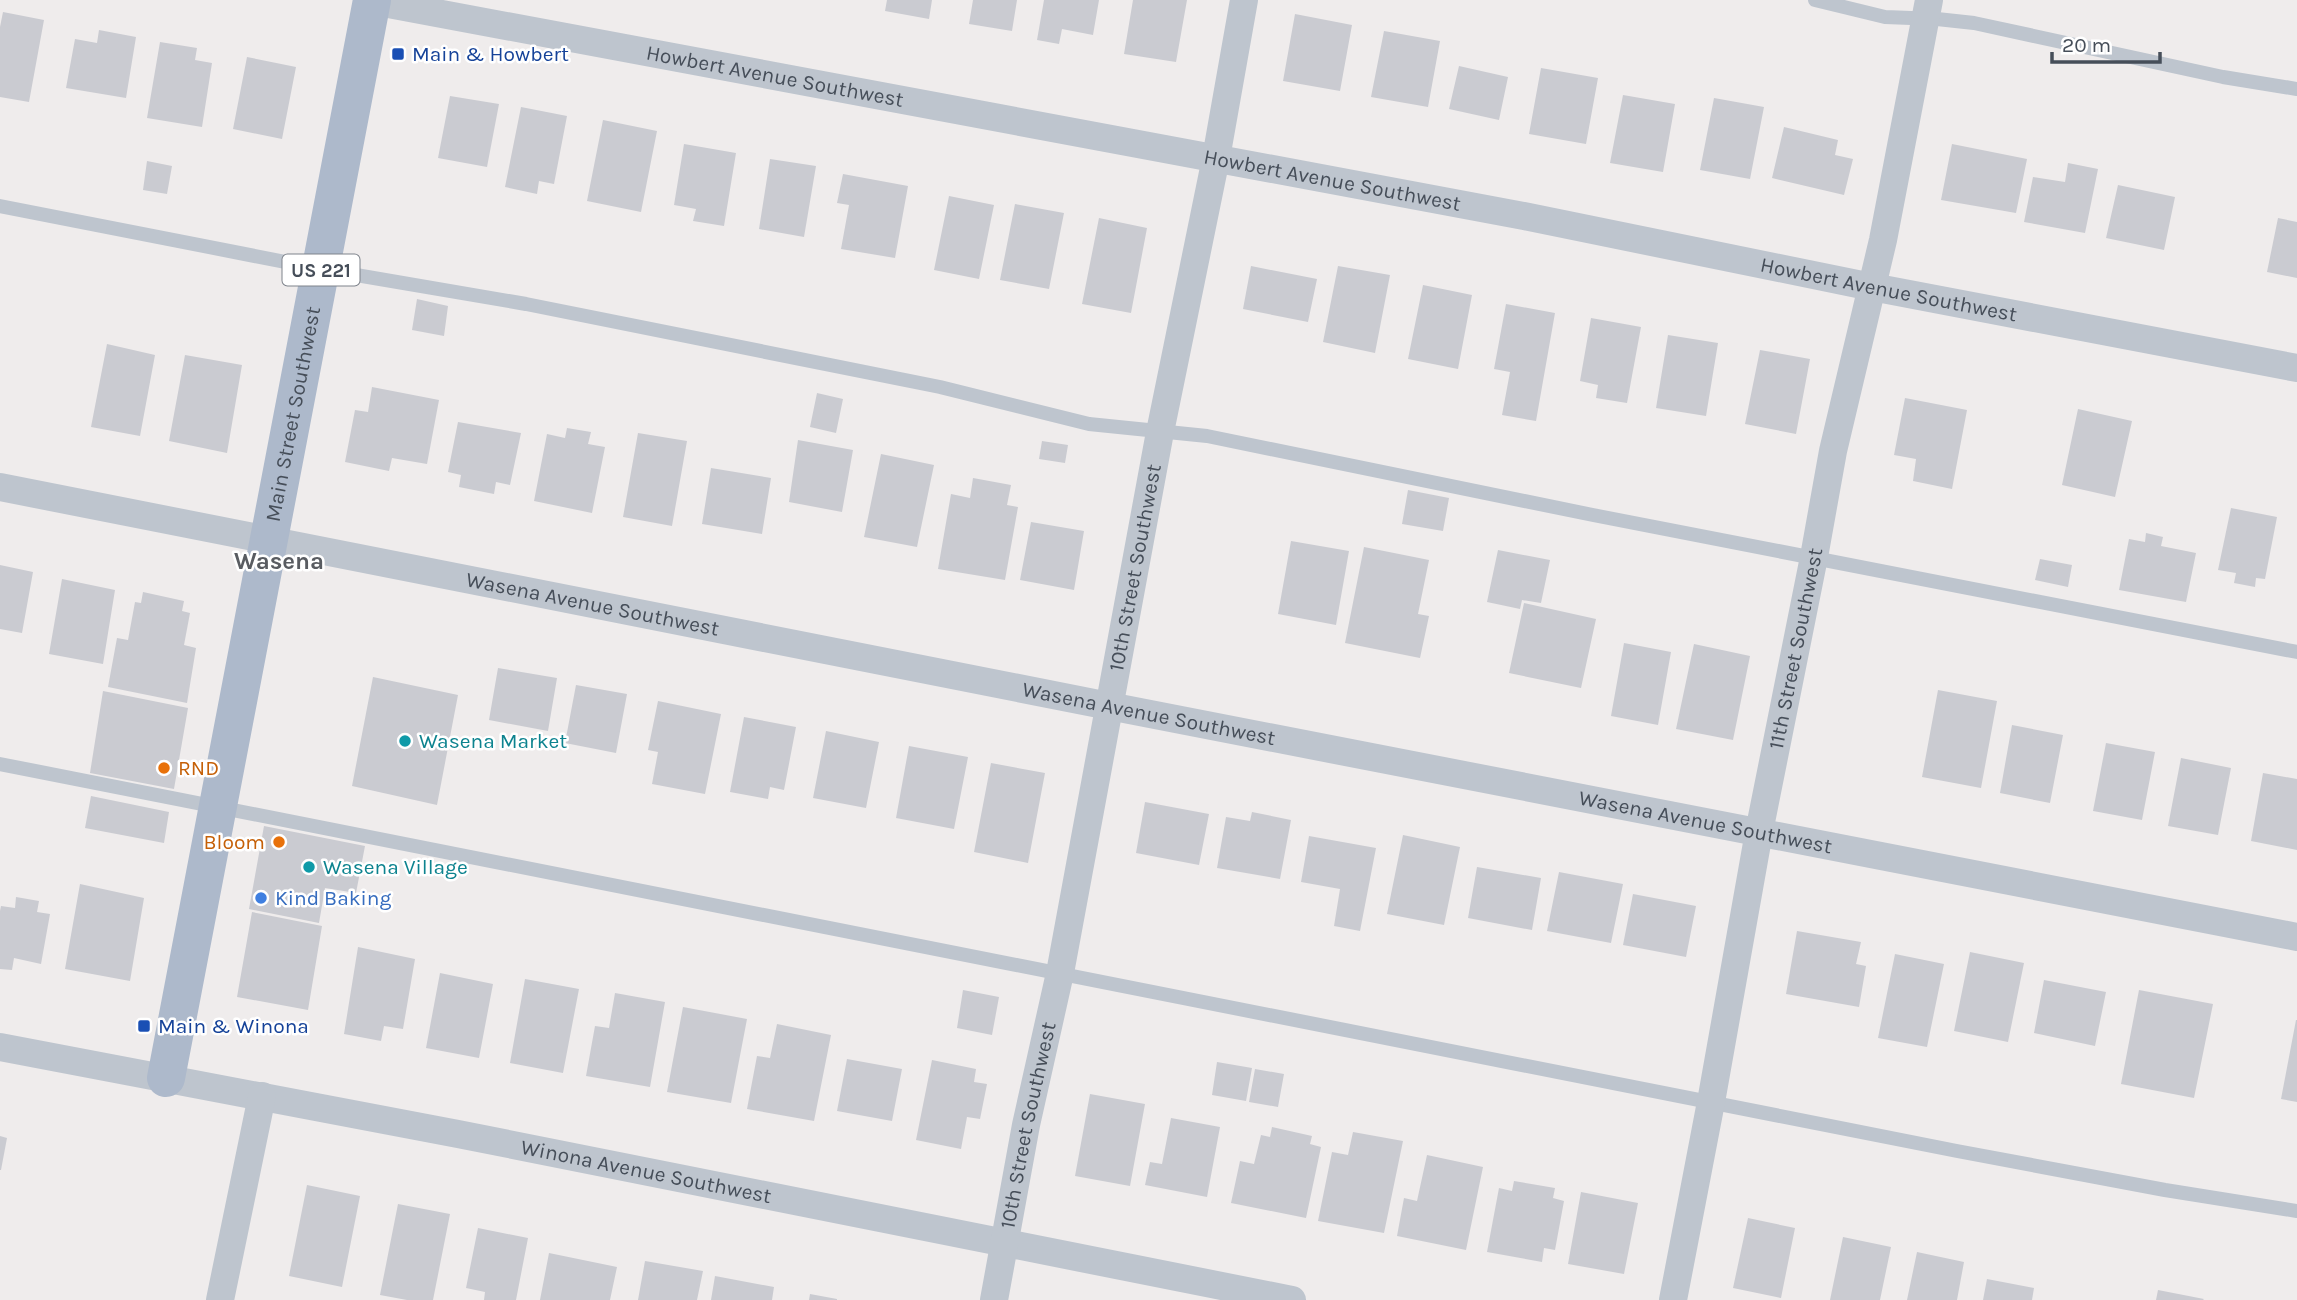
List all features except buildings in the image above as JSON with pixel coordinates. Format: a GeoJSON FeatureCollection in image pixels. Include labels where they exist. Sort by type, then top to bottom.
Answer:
{"type":"FeatureCollection","features":[{"type":"Feature","properties":{"kind":"main road","name":"Main Street Southwest"},"geometry":{"type":"LineString","coordinates":[[166,1078],[270,540],[370,0]]}},
{"type":"Feature","properties":{"kind":"street","name":"Howbert Avenue Southwest"},"geometry":{"type":"LineString","coordinates":[[370,0],[1524,216],[1872,287],[2297,368]]}},
{"type":"Feature","properties":{"kind":"street","name":"10th Street Southwest"},"geometry":{"type":"LineString","coordinates":[[994,1300],[1026,1125],[1060,973],[1160,432],[1216,158],[1244,0]]}},
{"type":"Feature","properties":{"kind":"street","name":"11th Street Southwest"},"geometry":{"type":"LineString","coordinates":[[1673,1300],[1759,832],[1833,451],[1883,240],[1927,10]]}},
{"type":"Feature","properties":{"kind":"street","name":"Wasena Avenue Southwest"},"geometry":{"type":"LineString","coordinates":[[0,487],[2297,937]]}},
{"type":"Feature","properties":{"kind":"street","name":"Winona Avenue Southwest"},"geometry":{"type":"LineString","coordinates":[[0,1047],[262,1096],[1292,1300]]}},
{"type":"Feature","properties":{"kind":"street"},"geometry":{"type":"LineString","coordinates":[[220,1300],[262,1096]]}},
{"type":"Feature","properties":{"kind":"lane"},"geometry":{"type":"LineString","coordinates":[[1815,0],[1885,17],[1927,10],[1937,19],[1973,23],[2223,77],[2297,89]]}},
{"type":"Feature","properties":{"kind":"lane"},"geometry":{"type":"LineString","coordinates":[[0,206],[321,269],[526,304],[926,384],[1089,424],[1207,436],[1579,512],[2297,652]]}},
{"type":"Feature","properties":{"kind":"lane"},"geometry":{"type":"LineString","coordinates":[[0,764],[1957,1151],[2297,1212]]}},
{"type":"Feature","properties":{"kind":"place","name":"Main & Howbert"},"geometry":{"type":"Point","coordinates":[398,54]}},
{"type":"Feature","properties":{"kind":"place","name":"Wasena Market"},"geometry":{"type":"Point","coordinates":[405,741]}},
{"type":"Feature","properties":{"kind":"place","name":"RND"},"geometry":{"type":"Point","coordinates":[164,768]}},
{"type":"Feature","properties":{"kind":"place","name":"Bloom"},"geometry":{"type":"Point","coordinates":[279,842]}},
{"type":"Feature","properties":{"kind":"place","name":"Wasena Village"},"geometry":{"type":"Point","coordinates":[309,867]}},
{"type":"Feature","properties":{"kind":"place","name":"Kind Baking"},"geometry":{"type":"Point","coordinates":[261,898]}},
{"type":"Feature","properties":{"kind":"place","name":"Main & Winona"},"geometry":{"type":"Point","coordinates":[144,1026]}},
{"type":"Feature","properties":{"kind":"district","name":"Wasena"},"geometry":{"type":"Point","coordinates":[279,561]}}]}
